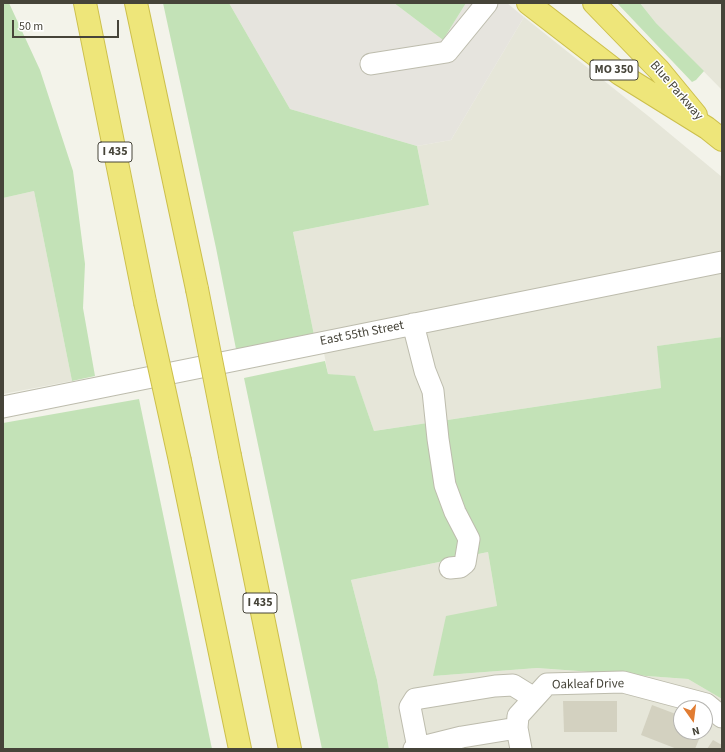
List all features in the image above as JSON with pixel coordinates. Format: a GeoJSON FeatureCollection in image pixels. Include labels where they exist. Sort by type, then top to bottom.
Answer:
{"type":"FeatureCollection","features":[{"type":"Feature","properties":{"kind":"highway","name":"I 435"},"geometry":{"type":"LineString","coordinates":[[85,3],[145,302],[240,749]]}},
{"type":"Feature","properties":{"kind":"highway","name":"I 435"},"geometry":{"type":"LineString","coordinates":[[136,3],[197,289],[290,749]]}},
{"type":"Feature","properties":{"kind":"highway","name":"Blue Parkway"},"geometry":{"type":"LineString","coordinates":[[528,3],[620,74],[715,134]]}},
{"type":"Feature","properties":{"kind":"highway","name":"Blue Parkway"},"geometry":{"type":"LineString","coordinates":[[594,3],[659,70],[715,134]]}},
{"type":"Feature","properties":{"kind":"street"},"geometry":{"type":"LineString","coordinates":[[371,64],[447,52],[487,3]]}},
{"type":"Feature","properties":{"kind":"street","name":"East 55th Street"},"geometry":{"type":"LineString","coordinates":[[3,407],[722,262]]}},
{"type":"Feature","properties":{"kind":"street"},"geometry":{"type":"LineString","coordinates":[[413,324],[425,370],[433,391],[445,485],[455,512],[469,540],[466,563],[460,567],[450,568]]}},
{"type":"Feature","properties":{"kind":"street","name":"Oakleaf Drive"},"geometry":{"type":"LineString","coordinates":[[517,728],[518,716],[547,684],[623,682],[706,704],[722,717]]}},
{"type":"Feature","properties":{"kind":"street"},"geometry":{"type":"LineString","coordinates":[[521,749],[517,728],[462,737],[416,749],[410,707],[415,699],[495,686],[513,685],[534,698]]}},
{"type":"Feature","properties":{"kind":"shaded area"},"geometry":{"type":"Polygon","coordinates":[[[229,3],[394,3],[443,40],[466,3],[507,3],[524,17],[451,140],[417,146],[290,109],[229,3]]]}},
{"type":"Feature","properties":{"kind":"shaded area"},"geometry":{"type":"Polygon","coordinates":[[[640,3],[722,3],[722,90],[656,23],[640,3]]]}},
{"type":"Feature","properties":{"kind":"shaded area"},"geometry":{"type":"Polygon","coordinates":[[[524,17],[722,177],[722,256],[314,335],[293,232],[429,205],[417,146],[451,140],[524,17]]]}},
{"type":"Feature","properties":{"kind":"shaded area"},"geometry":{"type":"Polygon","coordinates":[[[34,191],[72,381],[3,394],[3,198],[34,191]]]}},
{"type":"Feature","properties":{"kind":"shaded area"},"geometry":{"type":"Polygon","coordinates":[[[722,271],[722,337],[658,346],[661,388],[374,431],[355,377],[328,374],[324,353],[722,271]]]}},
{"type":"Feature","properties":{"kind":"shaded area"},"geometry":{"type":"Polygon","coordinates":[[[488,552],[497,606],[433,676],[537,668],[688,679],[722,699],[722,749],[389,749],[377,680],[351,580],[488,552]]]}},
{"type":"Feature","properties":{"kind":"green space"},"geometry":{"type":"Polygon","coordinates":[[[3,3],[9,3],[40,70],[73,171],[85,264],[83,308],[95,376],[72,381],[34,191],[3,198],[3,3]]]}},
{"type":"Feature","properties":{"kind":"green space"},"geometry":{"type":"Polygon","coordinates":[[[163,3],[229,3],[290,109],[417,146],[429,205],[293,232],[314,335],[236,349],[216,248],[163,3]]]}},
{"type":"Feature","properties":{"kind":"green space"},"geometry":{"type":"Polygon","coordinates":[[[394,3],[466,3],[443,40],[394,3]]]}},
{"type":"Feature","properties":{"kind":"green space"},"geometry":{"type":"Polygon","coordinates":[[[617,3],[640,3],[656,23],[704,71],[696,80],[692,82],[617,3]]]}},
{"type":"Feature","properties":{"kind":"green space"},"geometry":{"type":"Polygon","coordinates":[[[722,337],[722,699],[688,679],[537,668],[433,676],[446,616],[497,606],[488,552],[351,580],[377,680],[389,749],[322,749],[244,378],[325,361],[328,374],[355,376],[374,431],[661,388],[657,346],[722,337]]]}},
{"type":"Feature","properties":{"kind":"green space"},"geometry":{"type":"Polygon","coordinates":[[[139,399],[212,749],[3,749],[3,423],[139,399]]]}},
{"type":"Feature","properties":{"kind":"building"},"geometry":{"type":"Polygon","coordinates":[[[563,701],[617,701],[617,732],[564,732],[563,701]]]}},
{"type":"Feature","properties":{"kind":"building"},"geometry":{"type":"Polygon","coordinates":[[[652,705],[673,713],[673,740],[699,740],[695,749],[677,749],[641,735],[652,705]]]}},
{"type":"Feature","properties":{"kind":"building"},"geometry":{"type":"Polygon","coordinates":[[[713,740],[722,745],[722,749],[707,749],[713,740]]]}}]}
